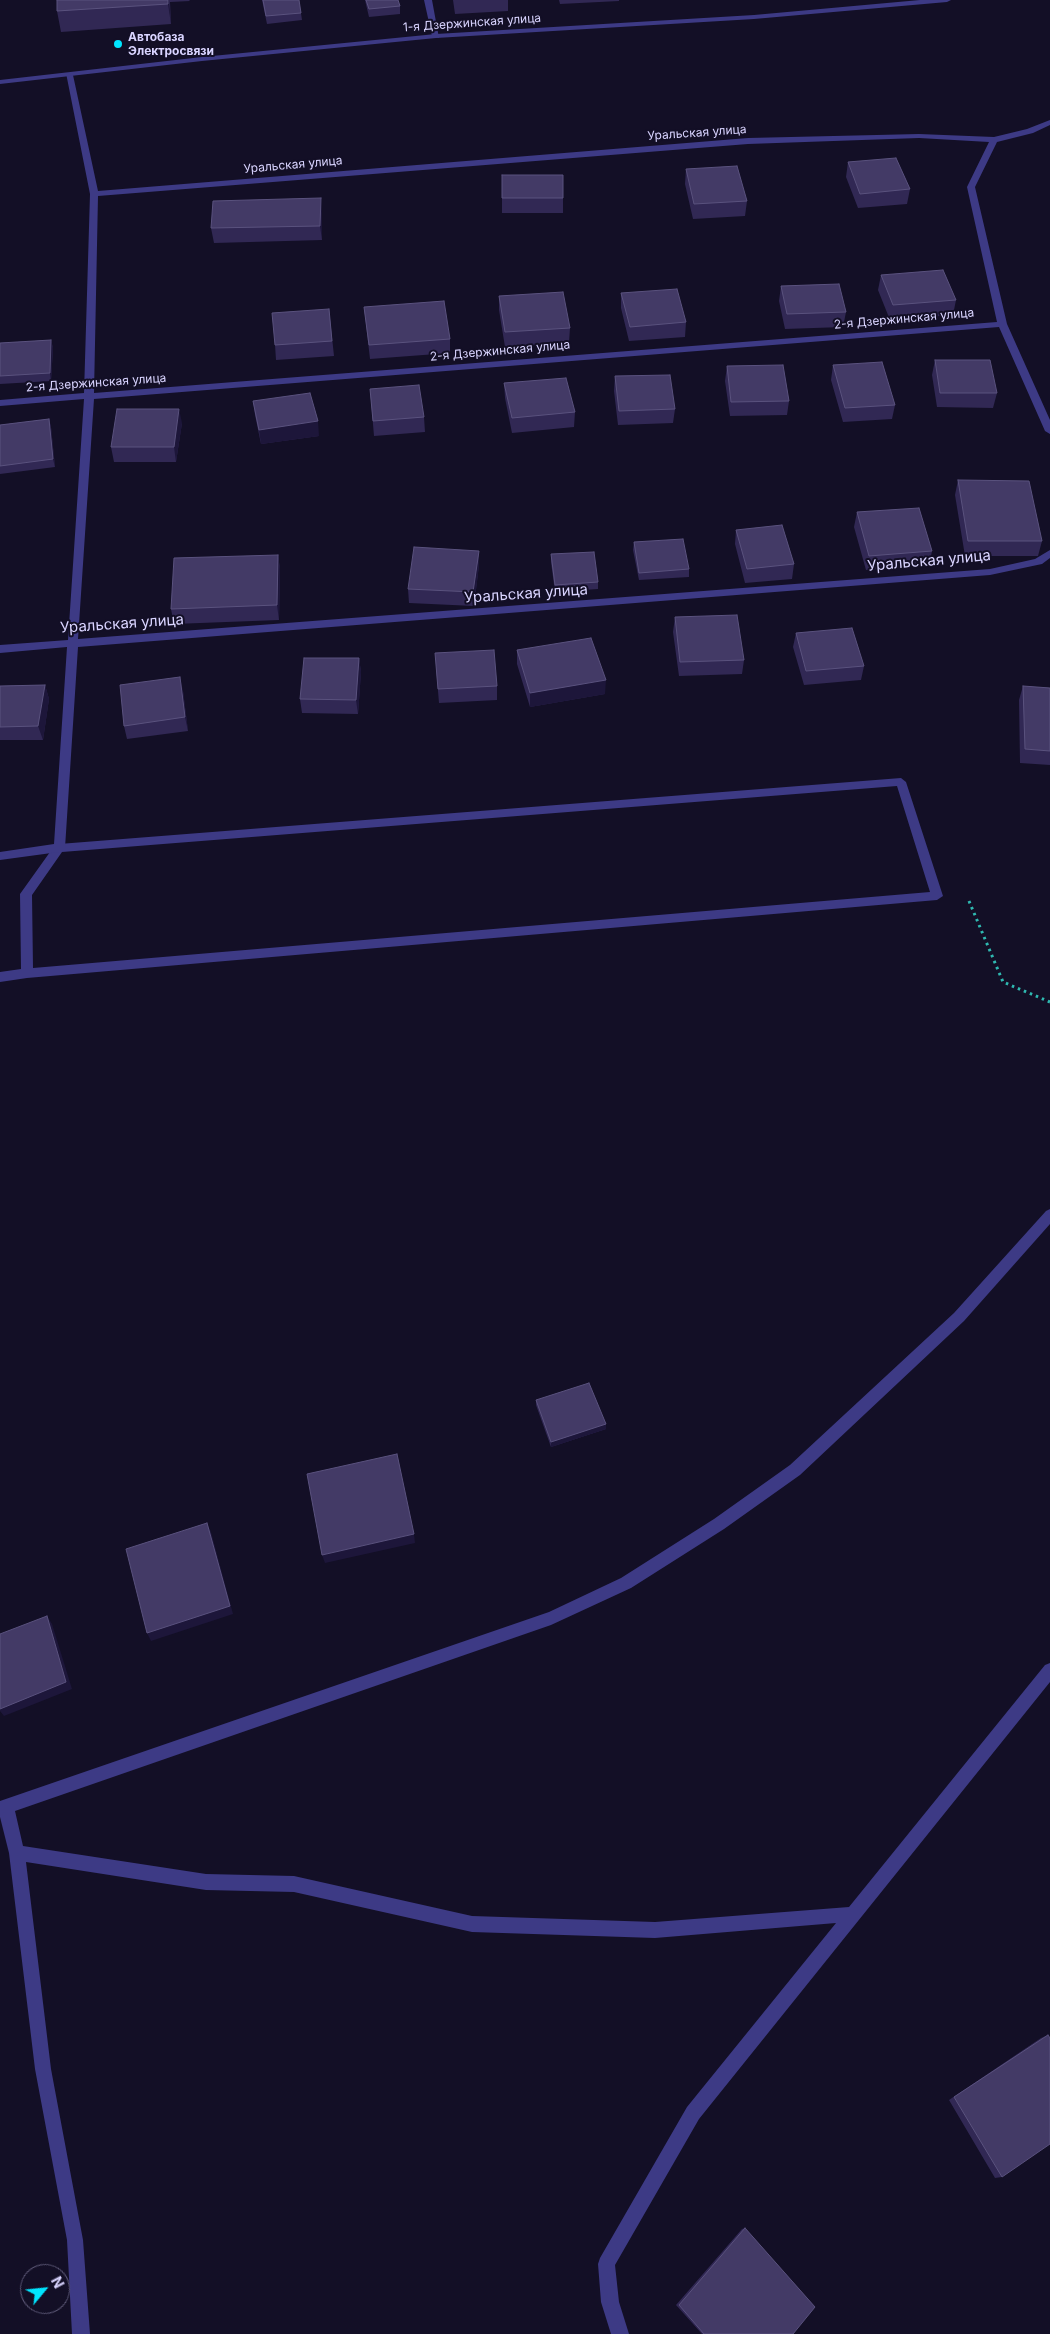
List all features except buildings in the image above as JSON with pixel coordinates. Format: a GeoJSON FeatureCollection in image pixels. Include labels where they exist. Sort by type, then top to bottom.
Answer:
{"type":"FeatureCollection","features":[{"type":"Feature","properties":{"kind":"street"},"geometry":{"type":"LineString","coordinates":[[428,0],[436,36]]}},
{"type":"Feature","properties":{"kind":"street","name":"1-я Дзержинская улица"},"geometry":{"type":"LineString","coordinates":[[0,82],[202,59],[436,36],[754,17],[947,0]]}},
{"type":"Feature","properties":{"kind":"street"},"geometry":{"type":"LineString","coordinates":[[27,973],[26,894],[59,848],[89,396],[94,194],[69,75]]}},
{"type":"Feature","properties":{"kind":"street","name":"Уральская улица"},"geometry":{"type":"LineString","coordinates":[[94,194],[748,142],[919,136],[994,140],[1030,131],[1050,122]]}},
{"type":"Feature","properties":{"kind":"street"},"geometry":{"type":"LineString","coordinates":[[994,140],[983,159],[972,188],[1002,324],[1050,431]]}},
{"type":"Feature","properties":{"kind":"street","name":"2-я Дзержинская улица"},"geometry":{"type":"LineString","coordinates":[[0,403],[1002,324]]}},
{"type":"Feature","properties":{"kind":"street","name":"Уральская улица"},"geometry":{"type":"LineString","coordinates":[[0,649],[990,572],[1038,562],[1050,553]]}},
{"type":"Feature","properties":{"kind":"street"},"geometry":{"type":"LineString","coordinates":[[0,856],[59,848],[901,782],[936,896],[27,973],[0,977]]}},
{"type":"Feature","properties":{"kind":"street"},"geometry":{"type":"LineString","coordinates":[[81,2334],[75,2240],[44,2069],[17,1853],[3,1808],[551,1618],[626,1583],[719,1524],[795,1470],[959,1317],[1050,1215]]}},
{"type":"Feature","properties":{"kind":"street"},"geometry":{"type":"LineString","coordinates":[[620,2334],[610,2302],[606,2264],[693,2113],[1050,1670]]}},
{"type":"Feature","properties":{"kind":"street"},"geometry":{"type":"LineString","coordinates":[[17,1853],[206,1882],[294,1884],[472,1924],[655,1930],[855,1914]]}},
{"type":"Feature","properties":{"kind":"path"},"geometry":{"type":"LineString","coordinates":[[966,896],[1003,982],[1050,1002]]}},
{"type":"Feature","properties":{"kind":"place","name":"Автобаза Электросвязи"},"geometry":{"type":"Point","coordinates":[118,44]}}]}
